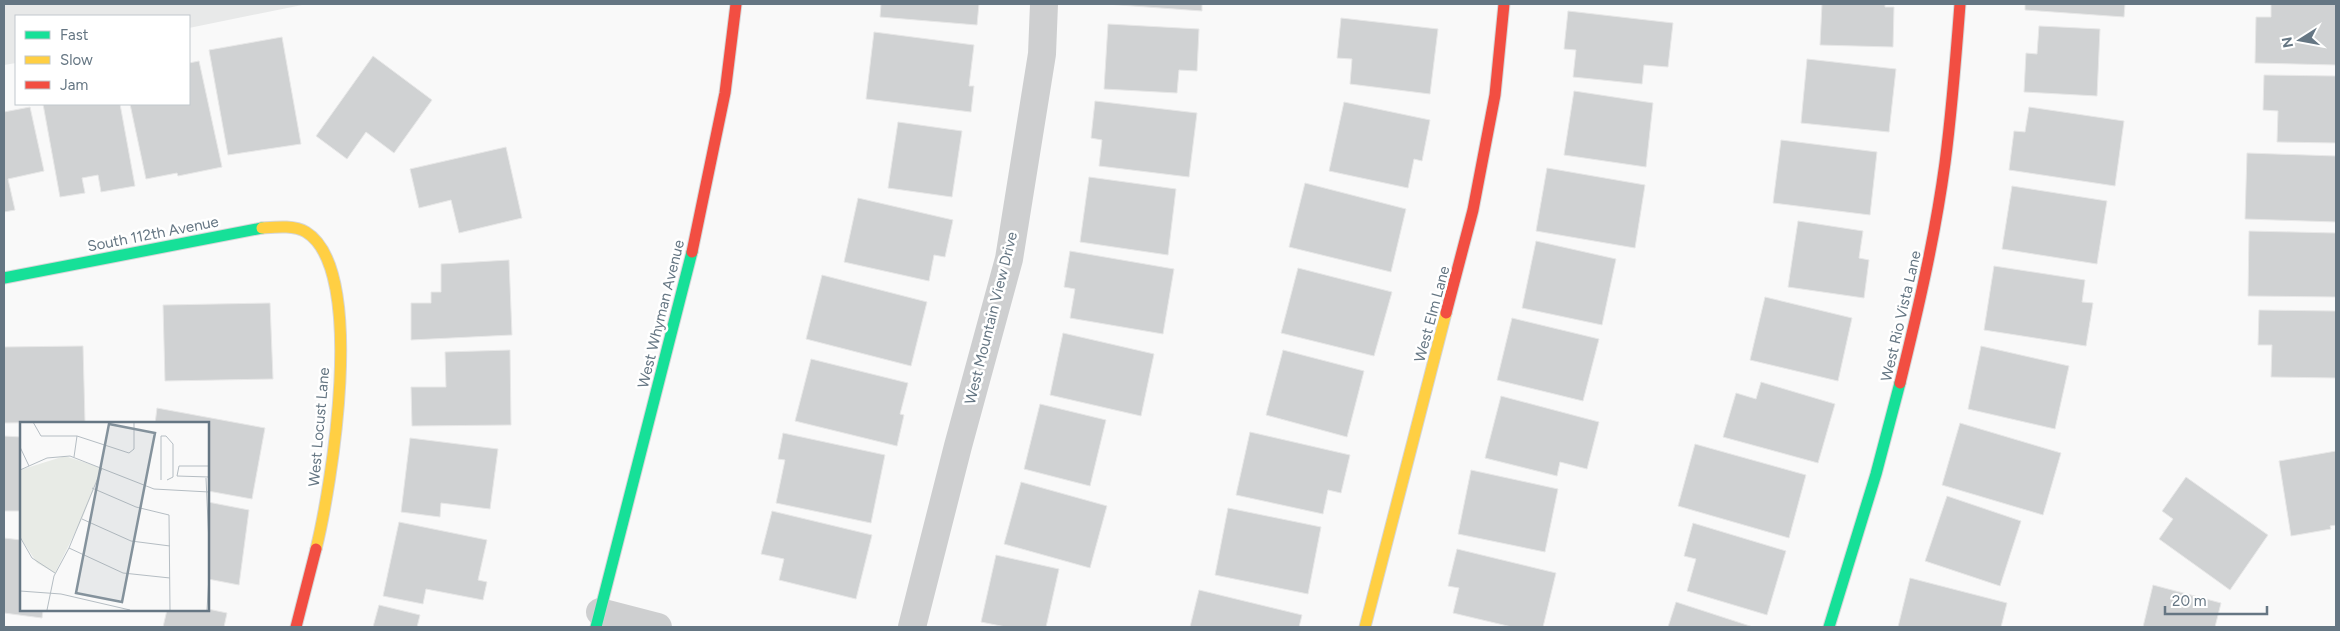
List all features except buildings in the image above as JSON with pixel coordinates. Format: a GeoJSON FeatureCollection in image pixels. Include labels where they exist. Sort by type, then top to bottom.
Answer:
{"type":"FeatureCollection","features":[{"type":"Feature","properties":{"kind":"street","name":"West Whyman Avenue"},"geometry":{"type":"LineString","coordinates":[[598,619],[700,220],[724,92],[736,4]]}},
{"type":"Feature","properties":{"kind":"street","name":"West Mountain View Drive"},"geometry":{"type":"LineString","coordinates":[[912,627],[958,446],[1009,258],[1042,54],[1044,4]]}},
{"type":"Feature","properties":{"kind":"street","name":"West Elm Lane"},"geometry":{"type":"LineString","coordinates":[[1365,627],[1473,210],[1495,95],[1504,4]]}},
{"type":"Feature","properties":{"kind":"street","name":"West Rio Vista Lane"},"geometry":{"type":"LineString","coordinates":[[1829,627],[1890,430],[1925,280],[1950,131],[1958,54],[1960,4]]}},
{"type":"Feature","properties":{"kind":"street","name":"South 112th Avenue"},"geometry":{"type":"LineString","coordinates":[[4,278],[252,229],[291,228],[308,233]]}},
{"type":"Feature","properties":{"kind":"street","name":"West Locust Lane"},"geometry":{"type":"LineString","coordinates":[[296,627],[329,492],[335,455],[340,380],[339,328],[335,286],[330,264],[324,252],[308,233]]}},
{"type":"Feature","properties":{"kind":"street"},"geometry":{"type":"LineString","coordinates":[[598,619],[658,627]]}},
{"type":"Feature","properties":{"kind":"shaded area"},"geometry":{"type":"Polygon","coordinates":[[[4,4],[307,4],[190,28],[190,15],[15,15],[15,63],[4,65],[4,4]]]}},
{"type":"Feature","properties":{"kind":"traffic: fast"},"geometry":{"type":"LineString","coordinates":[[4,278],[262,228]]}},
{"type":"Feature","properties":{"kind":"traffic: fast"},"geometry":{"type":"LineString","coordinates":[[596,627],[692,252]]}},
{"type":"Feature","properties":{"kind":"traffic: fast"},"geometry":{"type":"LineString","coordinates":[[1829,627],[1876,474],[1900,383]]}},
{"type":"Feature","properties":{"kind":"traffic: slow"},"geometry":{"type":"LineString","coordinates":[[262,228],[290,227],[306,232],[325,254],[336,289],[340,333],[340,382],[336,432],[316,549]]}},
{"type":"Feature","properties":{"kind":"traffic: slow"},"geometry":{"type":"LineString","coordinates":[[1365,627],[1446,313]]}},
{"type":"Feature","properties":{"kind":"traffic: jam"},"geometry":{"type":"LineString","coordinates":[[692,252],[725,93],[736,4]]}},
{"type":"Feature","properties":{"kind":"traffic: jam"},"geometry":{"type":"LineString","coordinates":[[1446,313],[1473,210],[1495,95],[1504,4]]}},
{"type":"Feature","properties":{"kind":"traffic: jam"},"geometry":{"type":"LineString","coordinates":[[1900,383],[1926,273],[1941,191],[1952,103],[1960,4]]}},
{"type":"Feature","properties":{"kind":"traffic: jam"},"geometry":{"type":"LineString","coordinates":[[296,627],[316,549]]}}]}
